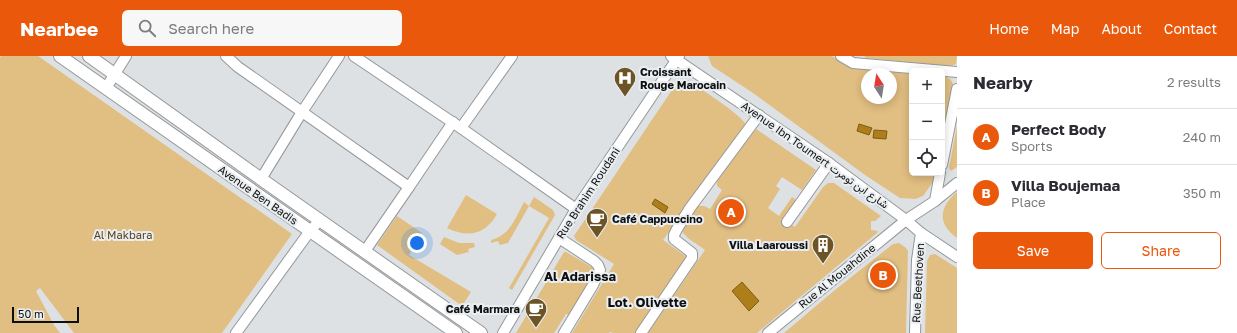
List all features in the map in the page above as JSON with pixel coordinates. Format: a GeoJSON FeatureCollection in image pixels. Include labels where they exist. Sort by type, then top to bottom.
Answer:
{"type":"FeatureCollection","features":[{"type":"Feature","properties":{"kind":"main road","name":"Avenue Ben Badis"},"geometry":{"type":"LineString","coordinates":[[60,56],[456,333]]}},
{"type":"Feature","properties":{"kind":"main road","name":"Avenue Ben Badis"},"geometry":{"type":"LineString","coordinates":[[89,56],[481,333]]}},
{"type":"Feature","properties":{"kind":"street"},"geometry":{"type":"LineString","coordinates":[[106,88],[126,56]]}},
{"type":"Feature","properties":{"kind":"street"},"geometry":{"type":"LineString","coordinates":[[226,56],[238,67],[409,187]]}},
{"type":"Feature","properties":{"kind":"street"},"geometry":{"type":"LineString","coordinates":[[261,178],[339,56]]}},
{"type":"Feature","properties":{"kind":"street"},"geometry":{"type":"LineString","coordinates":[[354,56],[457,125],[576,209]]}},
{"type":"Feature","properties":{"kind":"street"},"geometry":{"type":"LineString","coordinates":[[365,251],[409,187],[512,56]]}},
{"type":"Feature","properties":{"kind":"street"},"geometry":{"type":"LineString","coordinates":[[841,56],[853,60],[957,72]]}},
{"type":"Feature","properties":{"kind":"street","name":"Avenue Ibn Toumert شارع ابن تومرت"},"geometry":{"type":"LineString","coordinates":[[675,57],[829,163],[906,220],[921,233],[957,257]]}},
{"type":"Feature","properties":{"kind":"street","name":"Rue Brahim Roudani"},"geometry":{"type":"LineString","coordinates":[[504,333],[558,238],[675,57]]}},
{"type":"Feature","properties":{"kind":"street"},"geometry":{"type":"LineString","coordinates":[[945,150],[957,90]]}},
{"type":"Feature","properties":{"kind":"street"},"geometry":{"type":"LineString","coordinates":[[641,333],[692,258],[692,253],[674,239],[677,229],[690,208],[759,115]]}},
{"type":"Feature","properties":{"kind":"street"},"geometry":{"type":"LineString","coordinates":[[787,222],[829,163]]}},
{"type":"Feature","properties":{"kind":"street"},"geometry":{"type":"LineString","coordinates":[[935,201],[939,176]]}},
{"type":"Feature","properties":{"kind":"street","name":"Rue Al Mouahdine"},"geometry":{"type":"LineString","coordinates":[[768,333],[906,220],[935,201],[957,183]]}},
{"type":"Feature","properties":{"kind":"street"},"geometry":{"type":"LineString","coordinates":[[236,333],[310,231],[320,220]]}},
{"type":"Feature","properties":{"kind":"street","name":"Rue Beethoven"},"geometry":{"type":"LineString","coordinates":[[915,333],[917,260],[921,233]]}},
{"type":"Feature","properties":{"kind":"street"},"geometry":{"type":"LineString","coordinates":[[558,238],[594,261],[600,270],[593,285],[564,333]]}},
{"type":"Feature","properties":{"kind":"green space","name":"Al Makbara"},"geometry":{"type":"Polygon","coordinates":[[[1,56],[38,56],[292,234],[222,333],[74,333],[40,288],[36,291],[54,325],[60,333],[0,333],[1,56]]]}},
{"type":"Feature","properties":{"kind":"green space"},"geometry":{"type":"Polygon","coordinates":[[[708,56],[832,56],[851,68],[861,69],[861,104],[897,104],[897,73],[909,74],[909,176],[935,176],[933,182],[923,196],[915,199],[900,198],[865,175],[753,93],[712,66],[708,56]]]}},
{"type":"Feature","properties":{"kind":"green space"},"geometry":{"type":"Polygon","coordinates":[[[864,56],[957,56],[956,64],[950,66],[867,58],[864,56]]]}},
{"type":"Feature","properties":{"kind":"green space"},"geometry":{"type":"Polygon","coordinates":[[[945,77],[952,81],[953,85],[945,127],[945,77]]]}},
{"type":"Feature","properties":{"kind":"green space"},"geometry":{"type":"Polygon","coordinates":[[[684,80],[688,80],[720,102],[743,120],[746,125],[663,240],[688,258],[637,333],[572,333],[614,264],[576,240],[574,236],[676,84],[684,80]]]}},
{"type":"Feature","properties":{"kind":"green space"},"geometry":{"type":"Polygon","coordinates":[[[957,126],[957,167],[951,171],[949,168],[957,126]]]}},
{"type":"Feature","properties":{"kind":"green space"},"geometry":{"type":"Polygon","coordinates":[[[756,129],[816,170],[802,190],[782,177],[776,186],[780,189],[768,208],[779,216],[792,197],[796,200],[783,219],[795,227],[823,187],[828,183],[834,183],[881,216],[875,221],[871,221],[871,230],[878,231],[877,233],[757,333],[648,333],[705,250],[688,238],[681,229],[697,206],[704,206],[710,209],[722,190],[717,186],[717,180],[756,129]]]}},
{"type":"Feature","properties":{"kind":"green space"},"geometry":{"type":"Polygon","coordinates":[[[957,192],[957,238],[946,227],[943,221],[943,215],[947,204],[957,192]]]}},
{"type":"Feature","properties":{"kind":"green space"},"geometry":{"type":"Polygon","coordinates":[[[466,195],[497,214],[487,226],[475,233],[469,234],[447,228],[466,195]]]}},
{"type":"Feature","properties":{"kind":"green space"},"geometry":{"type":"Polygon","coordinates":[[[534,197],[553,210],[555,215],[512,290],[509,288],[549,218],[529,206],[534,197]]]}},
{"type":"Feature","properties":{"kind":"green space"},"geometry":{"type":"Polygon","coordinates":[[[524,202],[529,206],[508,243],[500,245],[498,241],[491,243],[491,240],[498,238],[511,226],[524,202]]]}},
{"type":"Feature","properties":{"kind":"green space"},"geometry":{"type":"Polygon","coordinates":[[[397,216],[422,233],[409,255],[471,292],[462,306],[377,245],[397,216]]]}},
{"type":"Feature","properties":{"kind":"green space"},"geometry":{"type":"Polygon","coordinates":[[[444,237],[459,243],[474,243],[475,247],[468,249],[469,252],[457,255],[440,244],[444,237]]]}},
{"type":"Feature","properties":{"kind":"green space"},"geometry":{"type":"Polygon","coordinates":[[[899,243],[908,251],[906,333],[784,333],[893,244],[899,243]]]}},
{"type":"Feature","properties":{"kind":"green space"},"geometry":{"type":"Polygon","coordinates":[[[564,252],[595,269],[596,272],[571,316],[566,314],[554,333],[516,333],[564,252]]]}},
{"type":"Feature","properties":{"kind":"green space"},"geometry":{"type":"Polygon","coordinates":[[[935,254],[957,268],[957,333],[925,333],[927,261],[930,255],[935,254]]]}},
{"type":"Feature","properties":{"kind":"shaded area"},"geometry":{"type":"Polygon","coordinates":[[[859,124],[872,128],[869,135],[857,131],[859,124]]]}},
{"type":"Feature","properties":{"kind":"shaded area"},"geometry":{"type":"Polygon","coordinates":[[[874,130],[887,131],[886,139],[873,138],[874,130]]]}},
{"type":"Feature","properties":{"kind":"shaded area"},"geometry":{"type":"Polygon","coordinates":[[[655,199],[668,207],[665,213],[652,204],[655,199]]]}},
{"type":"Feature","properties":{"kind":"shaded area"},"geometry":{"type":"Polygon","coordinates":[[[742,282],[759,301],[749,311],[732,291],[742,282]]]}},
{"type":"Feature","properties":{"kind":"place","name":"Croissant Rouge Marocain"},"geometry":{"type":"Point","coordinates":[625,98]}},
{"type":"Feature","properties":{"kind":"place","name":"Perfect Body"},"geometry":{"type":"Point","coordinates":[731,212]}},
{"type":"Feature","properties":{"kind":"place","name":"Café Cappuccino"},"geometry":{"type":"Point","coordinates":[597,238]}},
{"type":"Feature","properties":{"kind":"place","name":"Villa Laaroussi"},"geometry":{"type":"Point","coordinates":[823,264]}},
{"type":"Feature","properties":{"kind":"place","name":"Villa Boujemaa"},"geometry":{"type":"Point","coordinates":[883,275]}},
{"type":"Feature","properties":{"kind":"place","name":"Café Marmara"},"geometry":{"type":"Point","coordinates":[536,328]}},
{"type":"Feature","properties":{"kind":"district","name":"Al Adarissa"},"geometry":{"type":"Point","coordinates":[580,276]}},
{"type":"Feature","properties":{"kind":"district","name":"Lot. Olivette"},"geometry":{"type":"Point","coordinates":[647,302]}}]}
